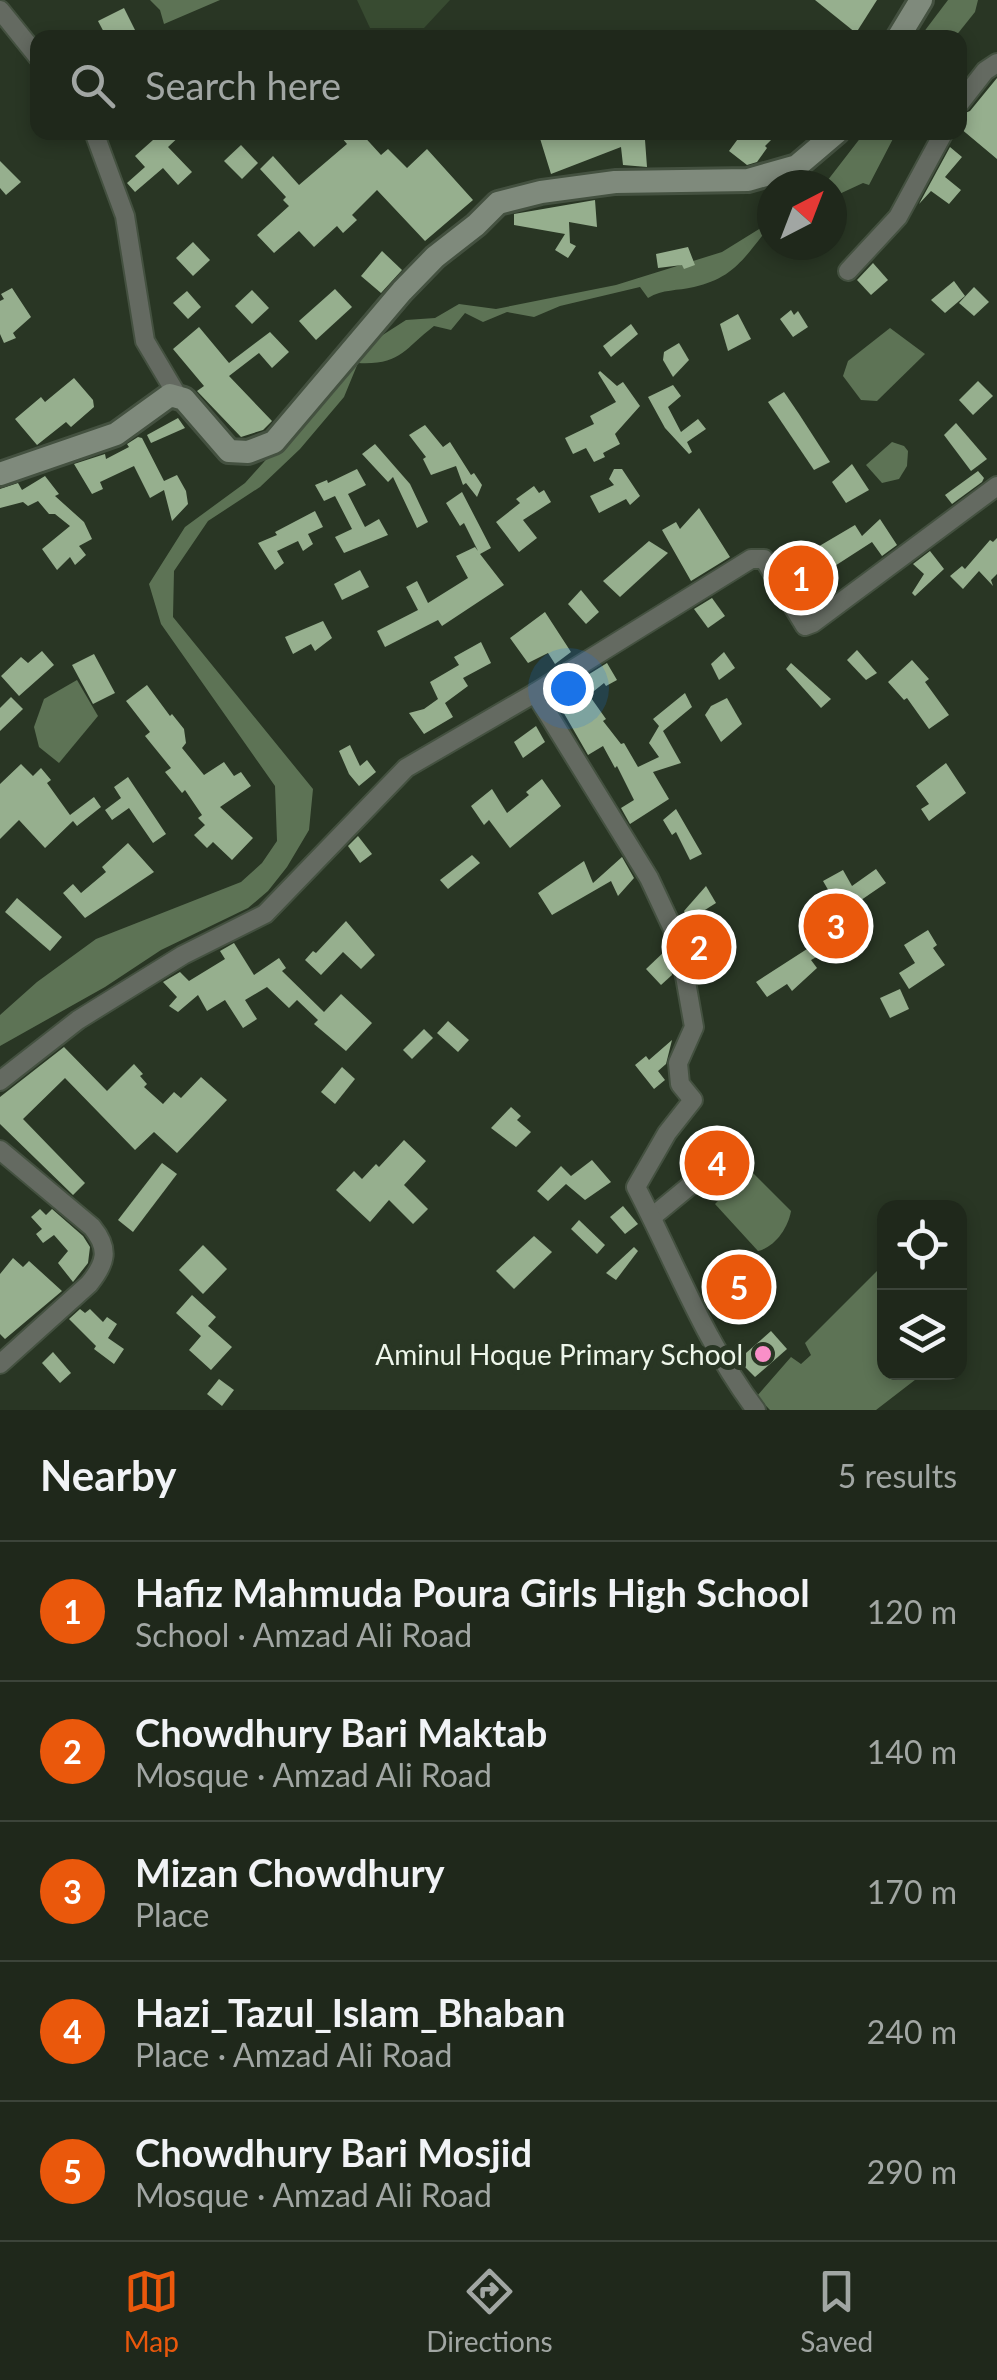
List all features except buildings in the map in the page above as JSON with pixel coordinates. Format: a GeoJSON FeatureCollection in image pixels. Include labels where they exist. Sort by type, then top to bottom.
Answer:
{"type":"FeatureCollection","features":[{"type":"Feature","properties":{"kind":"main road"},"geometry":{"type":"LineString","coordinates":[[903,30],[922,0]]}},
{"type":"Feature","properties":{"kind":"main road"},"geometry":{"type":"LineString","coordinates":[[0,474],[116,434],[165,397],[177,395],[229,451],[248,452],[274,442],[435,257],[498,204],[541,192],[615,182],[748,180],[796,166],[827,140]]}},
{"type":"Feature","properties":{"kind":"street"},"geometry":{"type":"LineString","coordinates":[[0,10],[30,47]]}},
{"type":"Feature","properties":{"kind":"street"},"geometry":{"type":"LineString","coordinates":[[967,94],[997,63]]}},
{"type":"Feature","properties":{"kind":"street"},"geometry":{"type":"LineString","coordinates":[[97,140],[126,216],[144,341],[177,395]]}},
{"type":"Feature","properties":{"kind":"street"},"geometry":{"type":"LineString","coordinates":[[848,271],[898,217],[940,140]]}},
{"type":"Feature","properties":{"kind":"street"},"geometry":{"type":"LineString","coordinates":[[0,1081],[78,1020],[183,955],[264,914],[406,768],[751,559],[764,559],[805,626],[997,486]]}},
{"type":"Feature","properties":{"kind":"street"},"geometry":{"type":"LineString","coordinates":[[535,692],[649,878],[679,942],[694,1027],[678,1064],[680,1084],[692,1100],[667,1133],[636,1187],[718,1356],[756,1410]]}},
{"type":"Feature","properties":{"kind":"street"},"geometry":{"type":"LineString","coordinates":[[0,1150],[92,1227],[101,1237],[105,1251],[101,1269],[89,1284],[0,1364]]}},
{"type":"Feature","properties":{"kind":"street"},"geometry":{"type":"LineString","coordinates":[[652,1216],[709,1170]]}},
{"type":"Feature","properties":{"kind":"shaded area"},"geometry":{"type":"Polygon","coordinates":[[[150,0],[220,0],[164,24],[160,10],[150,0]]]}},
{"type":"Feature","properties":{"kind":"shaded area"},"geometry":{"type":"Polygon","coordinates":[[[357,0],[450,0],[424,28],[370,28],[357,0]]]}},
{"type":"Feature","properties":{"kind":"shaded area"},"geometry":{"type":"Polygon","coordinates":[[[948,0],[978,0],[975,12],[961,30],[925,30],[948,0]]]}},
{"type":"Feature","properties":{"kind":"shaded area"},"geometry":{"type":"Polygon","coordinates":[[[859,140],[892,140],[869,185],[863,183],[847,190],[847,170],[836,170],[859,140]]]}},
{"type":"Feature","properties":{"kind":"shaded area"},"geometry":{"type":"Polygon","coordinates":[[[757,230],[757,242],[733,269],[706,284],[648,298],[640,287],[560,306],[534,317],[507,312],[483,322],[465,313],[451,330],[434,326],[393,358],[358,363],[344,397],[300,449],[260,487],[208,521],[174,571],[173,617],[313,789],[309,830],[287,867],[248,908],[161,950],[105,987],[0,1046],[0,1015],[37,982],[96,939],[241,882],[262,863],[277,841],[275,786],[161,624],[149,584],[185,527],[245,483],[350,356],[406,320],[435,318],[459,304],[496,309],[616,285],[722,252],[757,230]]]}},
{"type":"Feature","properties":{"kind":"shaded area"},"geometry":{"type":"Polygon","coordinates":[[[890,328],[925,354],[877,401],[861,400],[843,376],[848,361],[890,328]]]}},
{"type":"Feature","properties":{"kind":"shaded area"},"geometry":{"type":"Polygon","coordinates":[[[892,442],[908,451],[907,466],[899,479],[882,483],[866,465],[892,442]]]}},
{"type":"Feature","properties":{"kind":"shaded area"},"geometry":{"type":"Polygon","coordinates":[[[77,680],[98,716],[59,763],[39,747],[34,727],[44,699],[77,680]]]}},
{"type":"Feature","properties":{"kind":"shaded area"},"geometry":{"type":"Polygon","coordinates":[[[749,1169],[791,1211],[780,1236],[758,1251],[715,1204],[749,1169]]]}},
{"type":"Feature","properties":{"kind":"shaded area"},"geometry":{"type":"Polygon","coordinates":[[[877,1271],[877,1380],[915,1380],[876,1410],[770,1410],[757,1396],[791,1357],[801,1364],[811,1355],[805,1343],[877,1271]]]}},
{"type":"Feature","properties":{"kind":"place","name":"Hafiz Mahmuda Poura Girls High School"},"geometry":{"type":"Point","coordinates":[801,578]}},
{"type":"Feature","properties":{"kind":"place","name":"Mizan Chowdhury"},"geometry":{"type":"Point","coordinates":[836,926]}},
{"type":"Feature","properties":{"kind":"place","name":"Chowdhury Bari Maktab"},"geometry":{"type":"Point","coordinates":[699,947]}},
{"type":"Feature","properties":{"kind":"place","name":"Hazi_Tazul_Islam_Bhaban"},"geometry":{"type":"Point","coordinates":[717,1163]}},
{"type":"Feature","properties":{"kind":"place","name":"Chowdhury Bari Mosjid"},"geometry":{"type":"Point","coordinates":[739,1287]}},
{"type":"Feature","properties":{"kind":"place","name":"Aminul Hoque Primary School"},"geometry":{"type":"Point","coordinates":[763,1354]}}]}
